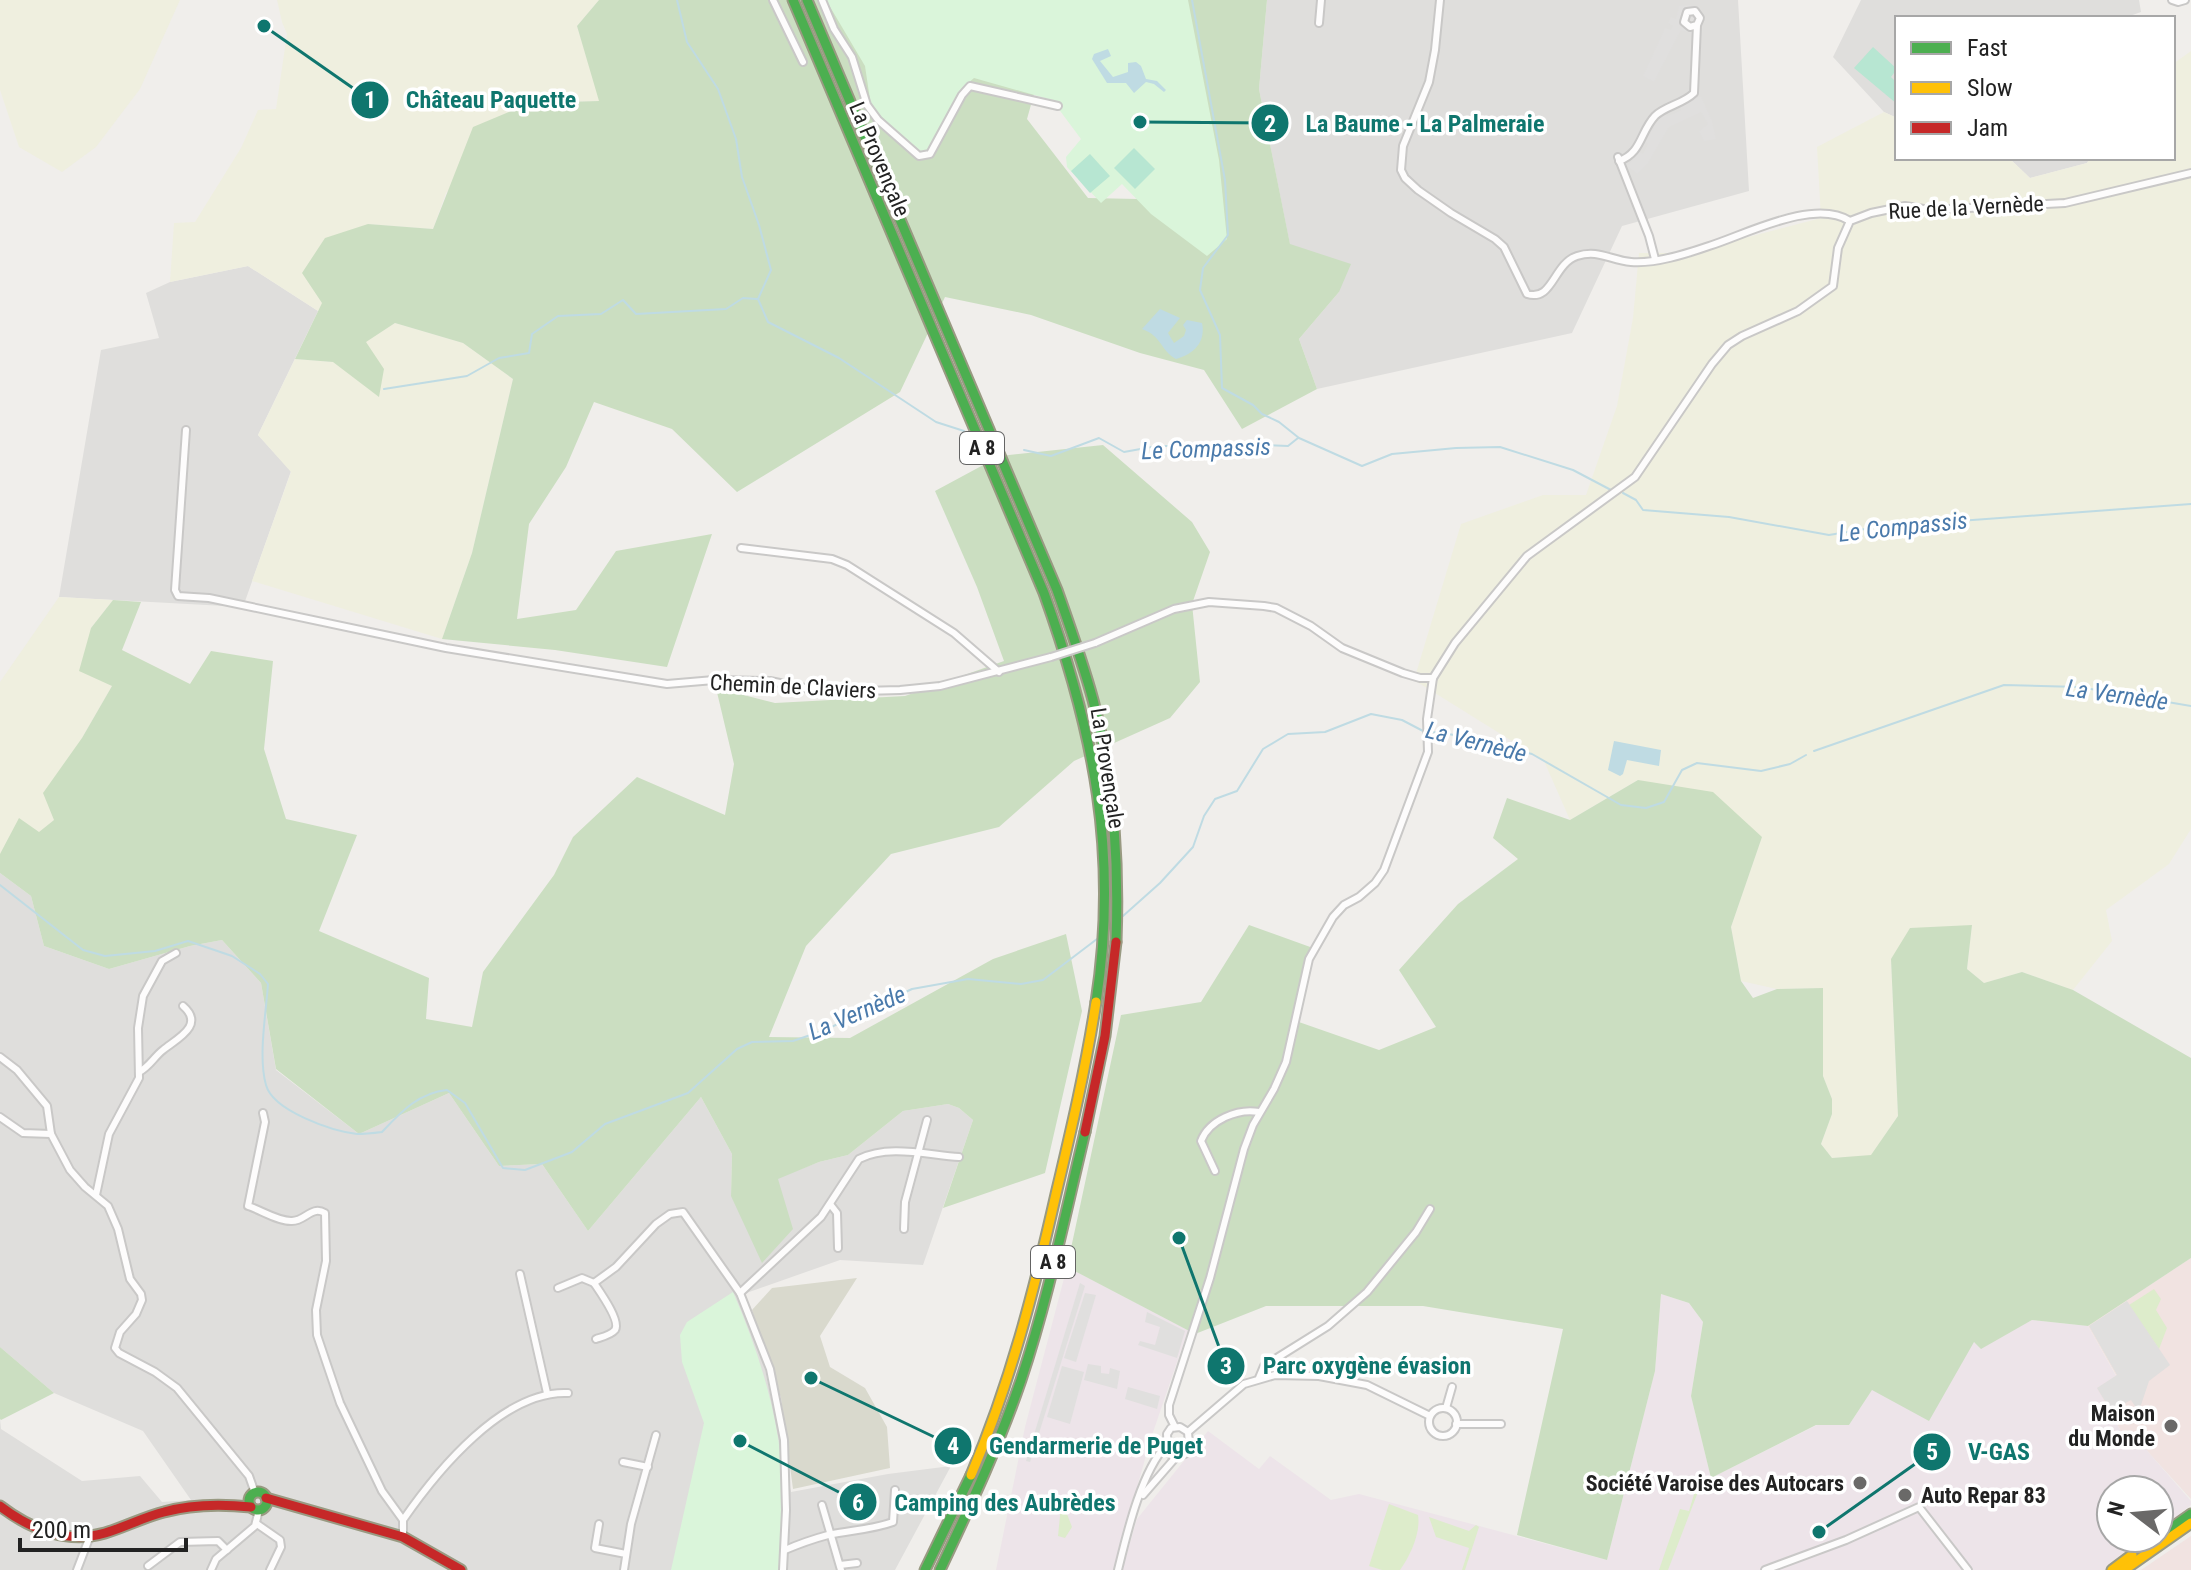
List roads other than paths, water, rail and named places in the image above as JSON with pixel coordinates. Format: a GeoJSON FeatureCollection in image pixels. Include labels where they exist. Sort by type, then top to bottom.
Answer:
{"type":"FeatureCollection","features":[{"type":"Feature","properties":{"kind":"main road","name":"La Provençale"},"geometry":{"type":"LineString","coordinates":[[793,0],[1044,593],[1072,670],[1098,798],[1105,881],[1103,949],[1092,1038],[1023,1333],[979,1457],[925,1570]]}},
{"type":"Feature","properties":{"kind":"main road","name":"La Provençale"},"geometry":{"type":"LineString","coordinates":[[807,0],[1045,560],[1079,653],[1111,790],[1118,903],[1116,940],[1111,997],[1093,1097],[1035,1337],[1004,1429],[940,1570]]}},
{"type":"Feature","properties":{"kind":"main road"},"geometry":{"type":"LineString","coordinates":[[0,1506],[22,1523],[43,1532],[90,1536],[165,1511],[258,1502],[282,1503],[403,1537],[461,1570]]}},
{"type":"Feature","properties":{"kind":"main road"},"geometry":{"type":"LineString","coordinates":[[2124,1570],[2191,1523]]}},
{"type":"Feature","properties":{"kind":"main road"},"geometry":{"type":"LineString","coordinates":[[2112,1570],[2134,1554]]}},
{"type":"Feature","properties":{"kind":"street"},"geometry":{"type":"LineString","coordinates":[[773,0],[803,62]]}},
{"type":"Feature","properties":{"kind":"street"},"geometry":{"type":"LineString","coordinates":[[822,0],[834,29],[852,57],[867,105],[878,120],[919,156],[930,154],[970,86],[1058,106]]}},
{"type":"Feature","properties":{"kind":"street"},"geometry":{"type":"LineString","coordinates":[[1319,23],[1321,0]]}},
{"type":"Feature","properties":{"kind":"street"},"geometry":{"type":"LineString","coordinates":[[1188,1432],[1175,1427],[1169,1415],[1169,1405],[1210,1278],[1244,1149],[1259,1112],[1286,1062],[1309,959],[1333,917],[1344,905],[1375,883],[1384,870],[1428,752],[1427,725],[1433,678],[1455,643],[1527,556],[1635,477],[1728,345],[1798,311],[1833,286],[1838,248],[1850,221],[1837,215],[1816,212],[1709,246],[1655,259],[1631,262],[1594,253],[1580,255],[1560,267],[1545,292],[1527,294],[1504,247],[1451,213],[1405,178],[1400,158],[1429,82],[1440,0]]}},
{"type":"Feature","properties":{"kind":"street"},"geometry":{"type":"LineString","coordinates":[[2172,0],[2185,0]]}},
{"type":"Feature","properties":{"kind":"street"},"geometry":{"type":"LineString","coordinates":[[1655,259],[1618,159],[1630,157],[1636,151],[1657,114],[1694,93],[1697,25]]}},
{"type":"Feature","properties":{"kind":"street","name":"Rue de la Vernède"},"geometry":{"type":"LineString","coordinates":[[1850,221],[1905,206],[1930,210],[2065,203],[2191,173]]}},
{"type":"Feature","properties":{"kind":"street","name":"Chemin de Claviers"},"geometry":{"type":"LineString","coordinates":[[186,430],[175,590],[178,596],[209,598],[446,648],[667,684],[714,680],[770,681],[824,692],[940,686],[1051,657],[1095,643],[1174,609],[1209,602],[1276,608],[1311,626],[1342,648],[1403,673],[1433,678]]}},
{"type":"Feature","properties":{"kind":"street"},"geometry":{"type":"LineString","coordinates":[[741,548],[832,559],[847,565],[954,633],[999,672]]}},
{"type":"Feature","properties":{"kind":"street"},"geometry":{"type":"LineString","coordinates":[[96,1195],[109,1134],[136,1085],[139,1072],[138,1028],[143,996],[162,961],[176,953]]}},
{"type":"Feature","properties":{"kind":"street"},"geometry":{"type":"LineString","coordinates":[[139,1072],[188,1032],[192,1018],[183,1006]]}},
{"type":"Feature","properties":{"kind":"street"},"geometry":{"type":"LineString","coordinates":[[0,1057],[17,1070],[47,1106],[51,1134],[70,1170],[108,1206],[118,1229],[130,1279],[142,1300],[136,1314],[120,1332],[115,1348],[177,1388],[249,1476],[258,1502],[257,1524],[216,1559],[211,1570]]}},
{"type":"Feature","properties":{"kind":"street"},"geometry":{"type":"LineString","coordinates":[[1215,1171],[1201,1141],[1203,1135],[1225,1117],[1244,1111],[1259,1112]]}},
{"type":"Feature","properties":{"kind":"street"},"geometry":{"type":"LineString","coordinates":[[263,1113],[265,1122],[248,1206],[288,1222],[296,1221],[314,1210],[325,1213],[326,1261],[316,1310],[317,1335],[340,1403],[382,1491],[403,1520]]}},
{"type":"Feature","properties":{"kind":"street"},"geometry":{"type":"LineString","coordinates":[[0,1117],[23,1133],[51,1134]]}},
{"type":"Feature","properties":{"kind":"street"},"geometry":{"type":"LineString","coordinates":[[904,1229],[905,1202],[927,1120]]}},
{"type":"Feature","properties":{"kind":"street"},"geometry":{"type":"LineString","coordinates":[[740,1293],[821,1217],[859,1159],[877,1151],[959,1157]]}},
{"type":"Feature","properties":{"kind":"street"},"geometry":{"type":"LineString","coordinates":[[830,1204],[837,1213],[838,1248]]}},
{"type":"Feature","properties":{"kind":"street"},"geometry":{"type":"LineString","coordinates":[[1259,1378],[1264,1366],[1328,1326],[1367,1292],[1416,1232],[1430,1209]]}},
{"type":"Feature","properties":{"kind":"street"},"geometry":{"type":"LineString","coordinates":[[594,1283],[616,1267],[656,1224],[670,1214],[683,1212],[740,1293],[770,1369],[784,1440],[783,1570]]}},
{"type":"Feature","properties":{"kind":"street"},"geometry":{"type":"LineString","coordinates":[[520,1274],[547,1393]]}},
{"type":"Feature","properties":{"kind":"street"},"geometry":{"type":"LineString","coordinates":[[558,1288],[582,1278],[594,1283],[617,1321],[612,1333],[596,1339]]}},
{"type":"Feature","properties":{"kind":"street"},"geometry":{"type":"LineString","coordinates":[[1188,1432],[1232,1393],[1259,1378],[1275,1375],[1345,1380],[1389,1395],[1430,1416]]}},
{"type":"Feature","properties":{"kind":"street"},"geometry":{"type":"LineString","coordinates":[[1446,1408],[1452,1387]]}},
{"type":"Feature","properties":{"kind":"street"},"geometry":{"type":"LineString","coordinates":[[403,1537],[403,1520],[419,1497],[478,1433],[513,1409],[547,1393],[568,1393]]}},
{"type":"Feature","properties":{"kind":"street"},"geometry":{"type":"LineString","coordinates":[[1446,1408],[1455,1415],[1456,1424],[1448,1434],[1439,1435],[1431,1430],[1430,1416],[1436,1410],[1446,1408]]}},
{"type":"Feature","properties":{"kind":"street"},"geometry":{"type":"LineString","coordinates":[[1456,1424],[1501,1424]]}},
{"type":"Feature","properties":{"kind":"street"},"geometry":{"type":"LineString","coordinates":[[1175,1427],[1169,1431],[1167,1444],[1168,1453],[1176,1457],[1182,1457],[1187,1451],[1188,1432]]}},
{"type":"Feature","properties":{"kind":"street"},"geometry":{"type":"LineString","coordinates":[[624,1570],[631,1524],[656,1435]]}},
{"type":"Feature","properties":{"kind":"street"},"geometry":{"type":"LineString","coordinates":[[1118,1570],[1129,1524],[1152,1469],[1167,1444]]}},
{"type":"Feature","properties":{"kind":"street"},"geometry":{"type":"LineString","coordinates":[[1140,1497],[1176,1457]]}},
{"type":"Feature","properties":{"kind":"street"},"geometry":{"type":"LineString","coordinates":[[623,1462],[648,1467]]}},
{"type":"Feature","properties":{"kind":"street"},"geometry":{"type":"LineString","coordinates":[[785,1550],[799,1543],[893,1522],[895,1490]]}},
{"type":"Feature","properties":{"kind":"street"},"geometry":{"type":"LineString","coordinates":[[822,1505],[841,1568],[857,1563]]}},
{"type":"Feature","properties":{"kind":"street"},"geometry":{"type":"LineString","coordinates":[[1765,1570],[1846,1540],[1919,1507],[1968,1570]]}},
{"type":"Feature","properties":{"kind":"street"},"geometry":{"type":"LineString","coordinates":[[257,1524],[280,1540],[281,1552],[270,1570]]}},
{"type":"Feature","properties":{"kind":"street"},"geometry":{"type":"LineString","coordinates":[[599,1524],[595,1548],[626,1554]]}},
{"type":"Feature","properties":{"kind":"street"},"geometry":{"type":"LineString","coordinates":[[77,1570],[90,1536]]}},
{"type":"Feature","properties":{"kind":"street"},"geometry":{"type":"LineString","coordinates":[[148,1566],[180,1542],[218,1541],[227,1550]]}},
{"type":"Feature","properties":{"kind":"water"},"geometry":{"type":"Polygon","coordinates":[[[1108,49],[1111,56],[1100,61],[1113,77],[1128,72],[1128,63],[1136,62],[1146,79],[1157,81],[1166,90],[1164,92],[1146,82],[1134,93],[1126,83],[1107,83],[1092,59],[1094,54],[1108,49]]]}},
{"type":"Feature","properties":{"kind":"water"},"geometry":{"type":"Polygon","coordinates":[[[1160,309],[1180,318],[1168,333],[1174,343],[1184,336],[1186,330],[1183,325],[1187,320],[1202,323],[1200,341],[1188,354],[1176,359],[1154,335],[1142,329],[1160,309]]]}},
{"type":"Feature","properties":{"kind":"water"},"geometry":{"type":"Polygon","coordinates":[[[1614,741],[1661,750],[1659,766],[1627,760],[1620,776],[1608,770],[1614,741]]]}},
{"type":"Feature","properties":{"kind":"waterway","name":"Le Compassis"},"geometry":{"type":"LineString","coordinates":[[677,0],[687,42],[718,89],[736,139],[742,177],[771,270],[758,299],[768,322],[839,358],[936,422],[964,431]]}},
{"type":"Feature","properties":{"kind":"waterway"},"geometry":{"type":"LineString","coordinates":[[1192,0],[1225,180],[1228,235],[1203,268],[1200,290],[1220,335],[1222,388],[1253,405],[1299,438],[1362,466],[1392,454],[1500,447],[1573,470],[1611,490]]}},
{"type":"Feature","properties":{"kind":"waterway","name":"Le Compassis"},"geometry":{"type":"LineString","coordinates":[[384,389],[467,376],[499,358],[529,353],[532,334],[558,316],[601,314],[623,300],[636,314],[726,309],[743,298],[757,299]]}},
{"type":"Feature","properties":{"kind":"waterway","name":"Le Compassis"},"geometry":{"type":"LineString","coordinates":[[1024,450],[1051,456],[1099,438],[1124,452],[1157,446],[1202,446],[1224,451],[1265,445],[1288,446],[1298,438]]}},
{"type":"Feature","properties":{"kind":"waterway","name":"Le Compassis"},"geometry":{"type":"LineString","coordinates":[[1623,493],[1636,500],[1643,510],[1729,517],[1829,535],[1877,527],[2191,504]]}},
{"type":"Feature","properties":{"kind":"waterway","name":"La Vernède"},"geometry":{"type":"LineString","coordinates":[[1814,751],[2004,685],[2079,687],[2191,706]]}},
{"type":"Feature","properties":{"kind":"waterway","name":"La Vernède"},"geometry":{"type":"LineString","coordinates":[[1123,916],[1160,883],[1193,847],[1204,816],[1215,799],[1237,791],[1263,749],[1288,734],[1325,732],[1371,714],[1402,720],[1425,732]]}},
{"type":"Feature","properties":{"kind":"waterway","name":"La Vernède"},"geometry":{"type":"LineString","coordinates":[[1431,732],[1532,754],[1621,805],[1646,808],[1664,802],[1682,770],[1697,763],[1761,771],[1790,764],[1806,755]]}},
{"type":"Feature","properties":{"kind":"waterway","name":"La Vernède"},"geometry":{"type":"LineString","coordinates":[[0,885],[83,950],[105,956],[155,951],[188,941],[232,956],[260,974],[268,984],[263,1049],[266,1085],[271,1094],[291,1111],[346,1132],[382,1132],[419,1099],[447,1090],[465,1103],[503,1168],[525,1170],[572,1152],[605,1124],[688,1093],[737,1049],[752,1042],[793,1041],[825,1030],[912,989],[968,979],[1021,984],[1043,980],[1097,939]]}},
{"type":"Feature","properties":{"kind":"place","name":"Château Paquette"},"geometry":{"type":"Point","coordinates":[264,26]}},
{"type":"Feature","properties":{"kind":"place","name":"La Baume - La Palmeraie"},"geometry":{"type":"Point","coordinates":[1140,122]}},
{"type":"Feature","properties":{"kind":"place","name":"Parc oxygène évasion"},"geometry":{"type":"Point","coordinates":[1179,1238]}},
{"type":"Feature","properties":{"kind":"place","name":"Gendarmerie de Puget"},"geometry":{"type":"Point","coordinates":[811,1378]}},
{"type":"Feature","properties":{"kind":"place","name":"Maison du Monde"},"geometry":{"type":"Point","coordinates":[2171,1426]}},
{"type":"Feature","properties":{"kind":"place","name":"Camping des Aubrèdes"},"geometry":{"type":"Point","coordinates":[740,1441]}},
{"type":"Feature","properties":{"kind":"place","name":"Société Varoise des Autocars"},"geometry":{"type":"Point","coordinates":[1860,1483]}},
{"type":"Feature","properties":{"kind":"place","name":"Auto Repar 83"},"geometry":{"type":"Point","coordinates":[1905,1495]}},
{"type":"Feature","properties":{"kind":"place","name":"V-GAS"},"geometry":{"type":"Point","coordinates":[1819,1532]}}]}
